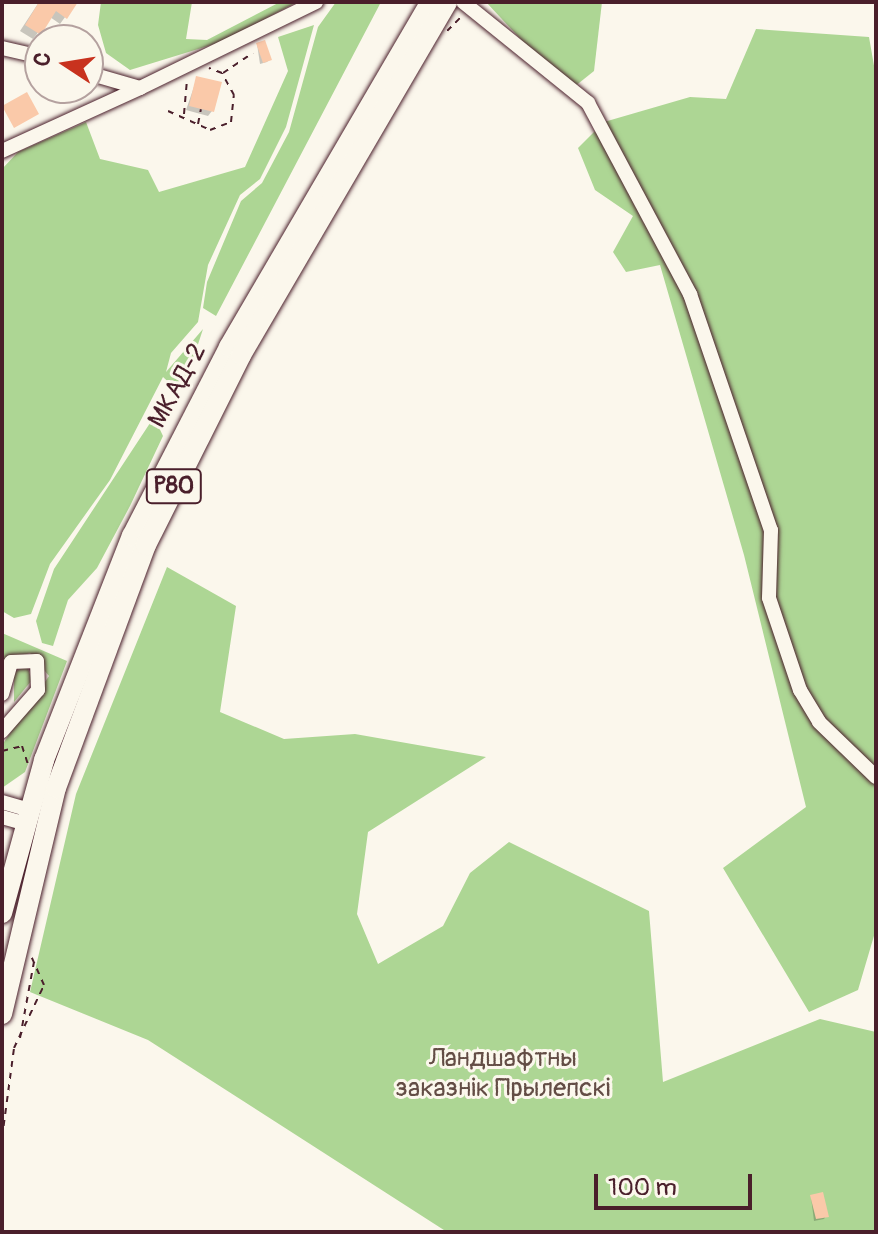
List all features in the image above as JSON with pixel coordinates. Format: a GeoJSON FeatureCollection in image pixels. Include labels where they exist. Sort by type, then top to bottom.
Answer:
{"type":"FeatureCollection","features":[{"type":"Feature","properties":{"kind":"highway","name":"МКАД-2"},"geometry":{"type":"LineString","coordinates":[[2,913],[29,817],[110,589],[173,449],[431,2]]}},
{"type":"Feature","properties":{"kind":"highway","name":"Р80"},"geometry":{"type":"LineString","coordinates":[[2,1014],[53,800],[125,594],[188,456],[447,2]]}},
{"type":"Feature","properties":{"kind":"highway"},"geometry":{"type":"LineString","coordinates":[[40,848],[29,817],[53,800]]}},
{"type":"Feature","properties":{"kind":"street"},"geometry":{"type":"LineString","coordinates":[[2,151],[316,2]]}},
{"type":"Feature","properties":{"kind":"street"},"geometry":{"type":"LineString","coordinates":[[465,4],[588,103],[683,281],[771,530],[769,598],[800,690],[819,722],[876,777]]}},
{"type":"Feature","properties":{"kind":"street"},"geometry":{"type":"LineString","coordinates":[[2,48],[24,53]]}},
{"type":"Feature","properties":{"kind":"street"},"geometry":{"type":"LineString","coordinates":[[104,78],[140,88]]}},
{"type":"Feature","properties":{"kind":"street"},"geometry":{"type":"LineString","coordinates":[[2,694],[11,662],[37,661],[38,690],[2,731]]}},
{"type":"Feature","properties":{"kind":"street"},"geometry":{"type":"LineString","coordinates":[[2,802],[29,817]]}},
{"type":"Feature","properties":{"kind":"street"},"geometry":{"type":"LineString","coordinates":[[2,817],[29,817]]}},
{"type":"Feature","properties":{"kind":"path"},"geometry":{"type":"LineString","coordinates":[[439,36],[465,4]]}},
{"type":"Feature","properties":{"kind":"path"},"geometry":{"type":"LineString","coordinates":[[205,68],[222,73],[253,53]]}},
{"type":"Feature","properties":{"kind":"path"},"geometry":{"type":"LineString","coordinates":[[184,114],[192,72]]}},
{"type":"Feature","properties":{"kind":"path"},"geometry":{"type":"LineString","coordinates":[[168,111],[184,114],[197,125],[219,130],[235,116],[222,73]]}},
{"type":"Feature","properties":{"kind":"path"},"geometry":{"type":"LineString","coordinates":[[197,125],[201,109]]}},
{"type":"Feature","properties":{"kind":"path"},"geometry":{"type":"LineString","coordinates":[[2,751],[22,746],[22,763],[29,765]]}},
{"type":"Feature","properties":{"kind":"path"},"geometry":{"type":"LineString","coordinates":[[19,1039],[44,985],[30,954]]}},
{"type":"Feature","properties":{"kind":"path"},"geometry":{"type":"LineString","coordinates":[[2,1138],[34,962]]}},
{"type":"Feature","properties":{"kind":"green space"},"geometry":{"type":"Polygon","coordinates":[[[101,2],[192,2],[186,39],[207,40],[280,2],[297,2],[221,42],[130,70],[106,53],[104,24],[98,24],[101,2]]]}},
{"type":"Feature","properties":{"kind":"green space"},"geometry":{"type":"Polygon","coordinates":[[[336,2],[381,2],[216,316],[203,308],[207,282],[241,201],[262,183],[289,132],[318,27],[336,2]]]}},
{"type":"Feature","properties":{"kind":"green space"},"geometry":{"type":"Polygon","coordinates":[[[486,2],[602,2],[594,71],[569,91],[486,2]]]}},
{"type":"Feature","properties":{"kind":"green space"},"geometry":{"type":"Polygon","coordinates":[[[314,25],[286,127],[260,179],[240,195],[208,265],[198,322],[171,353],[166,372],[203,329],[188,375],[175,388],[163,377],[110,480],[50,564],[31,614],[14,618],[2,611],[2,169],[18,152],[86,122],[100,159],[148,170],[159,192],[245,167],[288,71],[278,37],[314,25]]]}},
{"type":"Feature","properties":{"kind":"green space"},"geometry":{"type":"Polygon","coordinates":[[[756,29],[869,37],[876,77],[876,929],[858,990],[809,1012],[723,868],[806,807],[744,555],[660,265],[626,272],[613,252],[633,216],[595,190],[578,148],[604,122],[690,97],[726,99],[756,29]]]}},
{"type":"Feature","properties":{"kind":"green space"},"geometry":{"type":"Polygon","coordinates":[[[154,417],[163,436],[130,506],[97,568],[68,600],[53,646],[42,643],[36,621],[54,569],[154,417]]]}},
{"type":"Feature","properties":{"kind":"green space","name":"Ландшафтны заказнік Прылепскі"},"geometry":{"type":"Polygon","coordinates":[[[167,567],[236,606],[220,712],[284,739],[355,734],[486,757],[368,832],[357,914],[378,964],[443,926],[470,873],[509,842],[649,911],[663,1082],[820,1019],[876,1032],[876,1232],[447,1232],[148,1040],[30,992],[76,794],[167,567]]]}},
{"type":"Feature","properties":{"kind":"green space"},"geometry":{"type":"Polygon","coordinates":[[[2,633],[67,661],[25,772],[2,788],[2,745],[49,676],[30,653],[2,661],[2,633]]]}},
{"type":"Feature","properties":{"kind":"green space"},"geometry":{"type":"Polygon","coordinates":[[[27,666],[32,680],[14,702],[14,672],[27,666]]]}},
{"type":"Feature","properties":{"kind":"building"},"geometry":{"type":"Polygon","coordinates":[[[39,2],[78,2],[67,19],[56,11],[48,24],[26,24],[39,2]]]}},
{"type":"Feature","properties":{"kind":"building"},"geometry":{"type":"Polygon","coordinates":[[[265,40],[272,60],[263,63],[256,43],[265,40]]]}},
{"type":"Feature","properties":{"kind":"building"},"geometry":{"type":"Polygon","coordinates":[[[196,76],[222,82],[214,112],[189,106],[196,76]]]}},
{"type":"Feature","properties":{"kind":"building"},"geometry":{"type":"Polygon","coordinates":[[[24,94],[24,104],[34,104],[39,114],[14,128],[2,106],[24,94]]]}},
{"type":"Feature","properties":{"kind":"building"},"geometry":{"type":"Polygon","coordinates":[[[823,1192],[829,1217],[816,1219],[810,1195],[823,1192]]]}}]}
